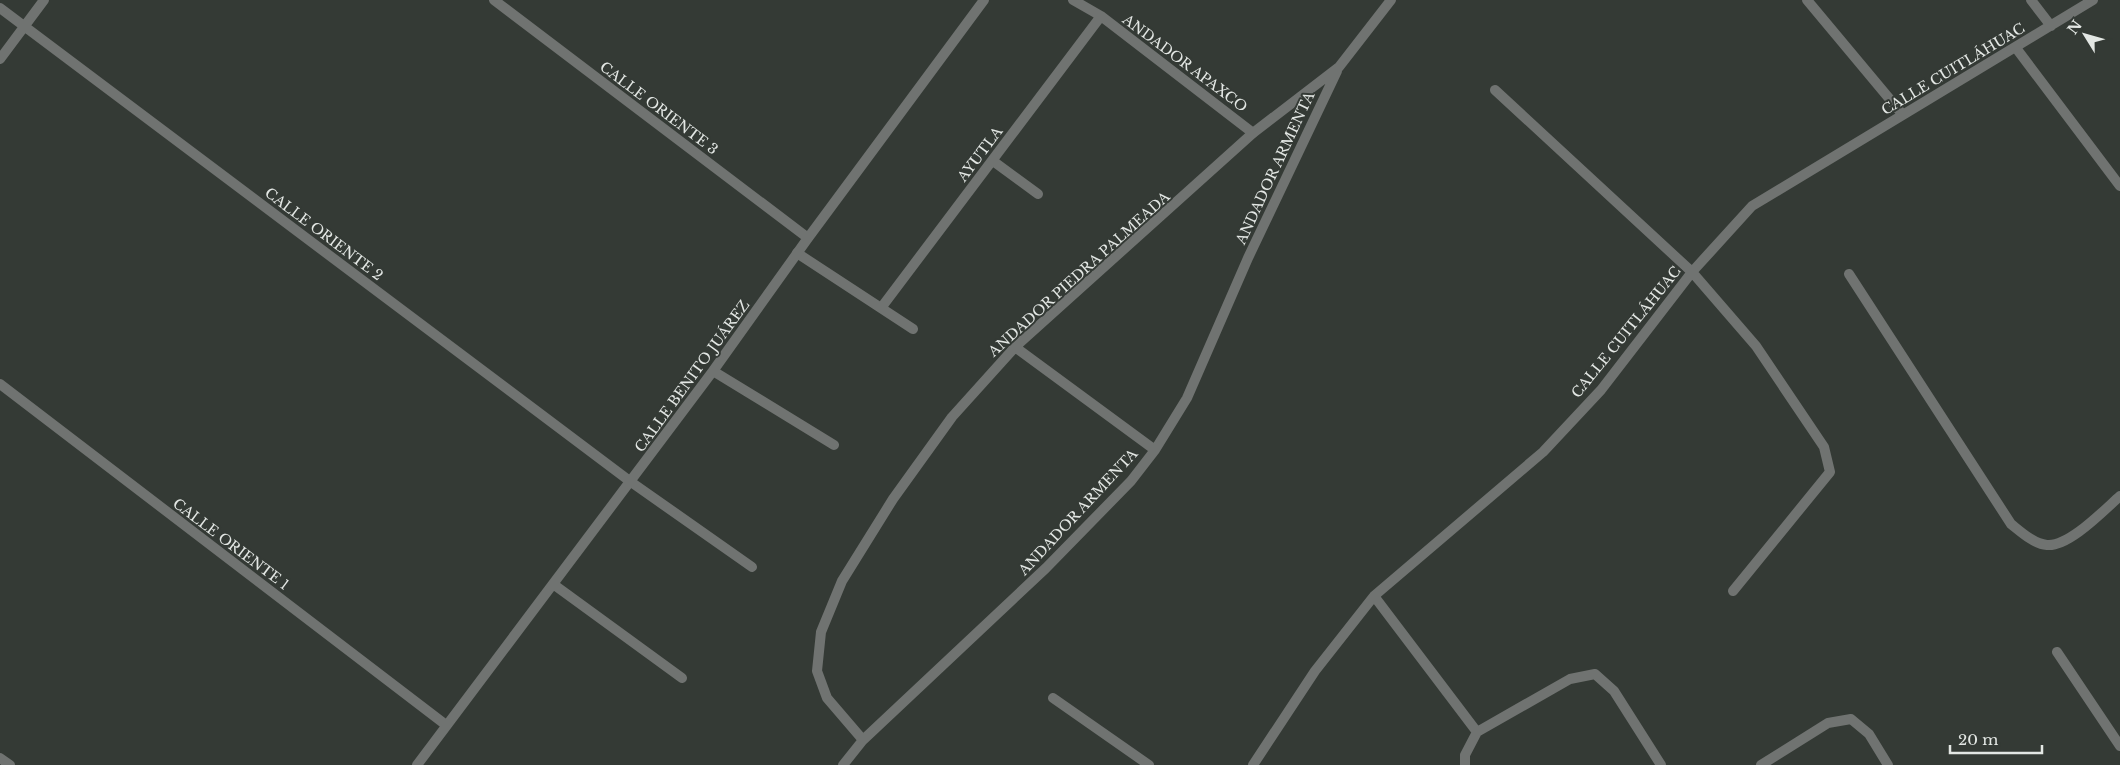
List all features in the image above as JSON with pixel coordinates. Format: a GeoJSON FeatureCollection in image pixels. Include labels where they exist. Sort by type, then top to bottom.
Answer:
{"type":"FeatureCollection","features":[{"type":"Feature","properties":{"kind":"street"},"geometry":{"type":"LineString","coordinates":[[0,59],[44,0]]}},
{"type":"Feature","properties":{"kind":"street","name":"CALLE ORIENTE 3"},"geometry":{"type":"LineString","coordinates":[[494,0],[808,238]]}},
{"type":"Feature","properties":{"kind":"street","name":"ANDADOR APAXCO"},"geometry":{"type":"LineString","coordinates":[[1073,0],[1100,16],[1253,132]]}},
{"type":"Feature","properties":{"kind":"street","name":"ANDADOR PIEDRA PALMEADA"},"geometry":{"type":"LineString","coordinates":[[863,740],[827,698],[817,672],[821,632],[842,581],[893,499],[952,417],[1016,347],[1253,132],[1339,67],[1390,0]]}},
{"type":"Feature","properties":{"kind":"street"},"geometry":{"type":"LineString","coordinates":[[1807,0],[1903,116]]}},
{"type":"Feature","properties":{"kind":"street"},"geometry":{"type":"LineString","coordinates":[[2031,0],[2051,26]]}},
{"type":"Feature","properties":{"kind":"street","name":"CALLE CUITLÁHUAC"},"geometry":{"type":"LineString","coordinates":[[1253,765],[1315,671],[1374,596],[1543,452],[1601,390],[1692,272],[1752,206],[2093,0]]}},
{"type":"Feature","properties":{"kind":"street","name":"CALLE BENITO JUÁREZ"},"geometry":{"type":"LineString","coordinates":[[417,765],[714,371],[797,253],[982,1]]}},
{"type":"Feature","properties":{"kind":"street","name":"CALLE ORIENTE 2"},"geometry":{"type":"LineString","coordinates":[[0,8],[631,482],[752,567]]}},
{"type":"Feature","properties":{"kind":"street","name":"AYUTLA"},"geometry":{"type":"LineString","coordinates":[[881,308],[1100,16]]}},
{"type":"Feature","properties":{"kind":"street"},"geometry":{"type":"LineString","coordinates":[[2016,48],[2120,186]]}},
{"type":"Feature","properties":{"kind":"street","name":"ANDADOR ARMENTA"},"geometry":{"type":"LineString","coordinates":[[843,765],[863,740],[1046,568],[1131,481],[1155,450],[1187,398],[1248,258],[1339,67]]}},
{"type":"Feature","properties":{"kind":"street"},"geometry":{"type":"LineString","coordinates":[[1495,90],[1692,272],[1761,354],[1824,447],[1830,472],[1733,591]]}},
{"type":"Feature","properties":{"kind":"street"},"geometry":{"type":"LineString","coordinates":[[993,161],[1038,194]]}},
{"type":"Feature","properties":{"kind":"street"},"geometry":{"type":"LineString","coordinates":[[797,253],[913,329]]}},
{"type":"Feature","properties":{"kind":"street"},"geometry":{"type":"LineString","coordinates":[[1849,274],[2011,524],[2027,537],[2047,545],[2065,542],[2120,496]]}},
{"type":"Feature","properties":{"kind":"street"},"geometry":{"type":"LineString","coordinates":[[1016,347],[1155,450]]}},
{"type":"Feature","properties":{"kind":"street"},"geometry":{"type":"LineString","coordinates":[[714,371],[834,445]]}},
{"type":"Feature","properties":{"kind":"street","name":"CALLE ORIENTE 1"},"geometry":{"type":"LineString","coordinates":[[0,384],[446,725]]}},
{"type":"Feature","properties":{"kind":"street"},"geometry":{"type":"LineString","coordinates":[[553,584],[682,678]]}},
{"type":"Feature","properties":{"kind":"street"},"geometry":{"type":"LineString","coordinates":[[1374,596],[1477,732]]}},
{"type":"Feature","properties":{"kind":"street"},"geometry":{"type":"LineString","coordinates":[[2057,652],[2120,746]]}},
{"type":"Feature","properties":{"kind":"street"},"geometry":{"type":"LineString","coordinates":[[1465,765],[1465,755],[1477,732],[1570,679],[1595,674],[1614,691],[1661,765]]}},
{"type":"Feature","properties":{"kind":"street"},"geometry":{"type":"LineString","coordinates":[[1053,698],[1149,765]]}},
{"type":"Feature","properties":{"kind":"street"},"geometry":{"type":"LineString","coordinates":[[1761,765],[1828,722],[1851,719],[1869,734],[1888,765]]}},
{"type":"Feature","properties":{"kind":"street"},"geometry":{"type":"LineString","coordinates":[[0,758],[10,765]]}}]}
